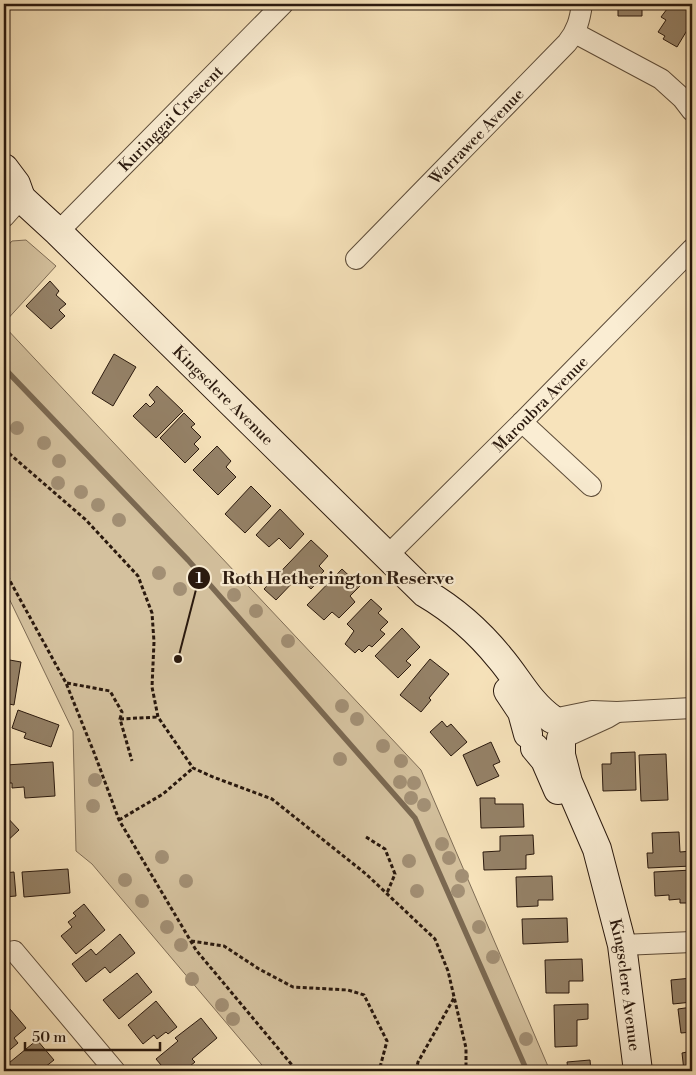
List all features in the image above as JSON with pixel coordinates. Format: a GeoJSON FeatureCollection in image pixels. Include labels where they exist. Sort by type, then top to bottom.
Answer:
{"type":"FeatureCollection","features":[{"type":"Feature","properties":{"kind":"main road","name":"Kingsclere Avenue"},"geometry":{"type":"LineString","coordinates":[[4,168],[16,184],[9,202],[58,232],[387,556],[426,593],[448,606],[472,628],[499,656],[536,706],[557,729],[568,782],[597,849],[622,944],[638,1071]]}},
{"type":"Feature","properties":{"kind":"main road","name":"Kingsclere Avenue"},"geometry":{"type":"LineString","coordinates":[[426,593],[438,614],[492,668],[522,712],[532,741],[545,760],[586,855],[610,899]]}},
{"type":"Feature","properties":{"kind":"main road"},"geometry":{"type":"LineString","coordinates":[[532,741],[545,751],[550,750],[558,744],[557,729]]}},
{"type":"Feature","properties":{"kind":"street","name":"Kuringgai Crescent"},"geometry":{"type":"LineString","coordinates":[[58,232],[283,4]]}},
{"type":"Feature","properties":{"kind":"street","name":"Warrawee Avenue"},"geometry":{"type":"LineString","coordinates":[[356,260],[544,68],[575,33],[580,19],[582,4]]}},
{"type":"Feature","properties":{"kind":"street"},"geometry":{"type":"LineString","coordinates":[[575,33],[660,79],[682,98],[692,111]]}},
{"type":"Feature","properties":{"kind":"street","name":"Maroubra Avenue"},"geometry":{"type":"LineString","coordinates":[[387,556],[692,249]]}},
{"type":"Feature","properties":{"kind":"street"},"geometry":{"type":"LineString","coordinates":[[522,422],[592,486]]}},
{"type":"Feature","properties":{"kind":"street"},"geometry":{"type":"LineString","coordinates":[[557,729],[607,718],[617,712],[692,708]]}},
{"type":"Feature","properties":{"kind":"street"},"geometry":{"type":"LineString","coordinates":[[622,944],[692,942]]}},
{"type":"Feature","properties":{"kind":"street"},"geometry":{"type":"LineString","coordinates":[[14,951],[115,1071]]}},
{"type":"Feature","properties":{"kind":"path"},"geometry":{"type":"LineString","coordinates":[[4,449],[86,520],[138,576],[152,613],[154,642],[152,687],[158,717],[193,768],[272,798],[366,874],[435,939],[448,971],[466,1048],[466,1071]]}},
{"type":"Feature","properties":{"kind":"path"},"geometry":{"type":"LineString","coordinates":[[4,570],[66,683],[96,755],[119,820],[196,950],[297,1071]]}},
{"type":"Feature","properties":{"kind":"path"},"geometry":{"type":"LineString","coordinates":[[66,683],[110,691],[122,712],[120,719],[132,761]]}},
{"type":"Feature","properties":{"kind":"path"},"geometry":{"type":"LineString","coordinates":[[120,719],[158,717]]}},
{"type":"Feature","properties":{"kind":"path"},"geometry":{"type":"LineString","coordinates":[[119,820],[163,794],[193,768]]}},
{"type":"Feature","properties":{"kind":"path"},"geometry":{"type":"LineString","coordinates":[[366,837],[385,849],[389,857],[395,874],[387,893]]}},
{"type":"Feature","properties":{"kind":"path"},"geometry":{"type":"LineString","coordinates":[[191,942],[224,946],[260,970],[293,987],[348,990],[364,995],[387,1041],[379,1071]]}},
{"type":"Feature","properties":{"kind":"path"},"geometry":{"type":"LineString","coordinates":[[416,1071],[418,1062],[454,998]]}},
{"type":"Feature","properties":{"kind":"shaded area"},"geometry":{"type":"Polygon","coordinates":[[[26,240],[56,266],[4,323],[4,250],[12,241],[26,240]]]}},
{"type":"Feature","properties":{"kind":"shaded area"},"geometry":{"type":"Polygon","coordinates":[[[4,326],[421,770],[550,1071],[267,1071],[92,864],[76,851],[73,731],[4,588],[4,326]]]}},
{"type":"Feature","properties":{"kind":"building"},"geometry":{"type":"Polygon","coordinates":[[[618,4],[642,4],[642,16],[618,16],[618,4]]]}},
{"type":"Feature","properties":{"kind":"building"},"geometry":{"type":"Polygon","coordinates":[[[665,4],[681,4],[692,11],[692,22],[677,47],[663,39],[665,36],[658,32],[666,20],[661,17],[667,9],[663,7],[665,4]]]}},
{"type":"Feature","properties":{"kind":"building"},"geometry":{"type":"Polygon","coordinates":[[[50,281],[59,291],[56,295],[66,304],[59,310],[65,316],[51,329],[26,306],[50,281]]]}},
{"type":"Feature","properties":{"kind":"building"},"geometry":{"type":"Polygon","coordinates":[[[114,354],[136,367],[113,406],[92,393],[114,354]]]}},
{"type":"Feature","properties":{"kind":"building"},"geometry":{"type":"Polygon","coordinates":[[[157,386],[183,411],[156,438],[133,416],[146,403],[150,407],[155,402],[149,395],[157,386]]]}},
{"type":"Feature","properties":{"kind":"building"},"geometry":{"type":"Polygon","coordinates":[[[184,413],[195,424],[191,427],[201,437],[194,444],[199,449],[185,463],[160,438],[184,413]]]}},
{"type":"Feature","properties":{"kind":"building"},"geometry":{"type":"Polygon","coordinates":[[[217,446],[231,461],[226,467],[236,477],[218,495],[193,470],[217,446]]]}},
{"type":"Feature","properties":{"kind":"building"},"geometry":{"type":"Polygon","coordinates":[[[251,486],[271,506],[245,533],[225,514],[251,486]]]}},
{"type":"Feature","properties":{"kind":"building"},"geometry":{"type":"Polygon","coordinates":[[[280,509],[304,534],[290,549],[279,538],[269,547],[256,535],[280,509]]]}},
{"type":"Feature","properties":{"kind":"building"},"geometry":{"type":"Polygon","coordinates":[[[311,540],[328,556],[319,566],[324,571],[317,578],[319,581],[311,589],[298,577],[276,600],[264,589],[311,540]]]}},
{"type":"Feature","properties":{"kind":"building"},"geometry":{"type":"Polygon","coordinates":[[[342,569],[360,586],[350,596],[355,602],[339,618],[332,612],[324,620],[307,605],[342,569]]]}},
{"type":"Feature","properties":{"kind":"building"},"geometry":{"type":"Polygon","coordinates":[[[371,599],[382,609],[378,613],[388,622],[380,630],[385,634],[372,647],[369,645],[362,652],[359,649],[355,653],[345,644],[354,631],[347,624],[371,599]]]}},
{"type":"Feature","properties":{"kind":"building"},"geometry":{"type":"Polygon","coordinates":[[[402,628],[420,647],[406,661],[411,665],[398,678],[375,656],[402,628]]]}},
{"type":"Feature","properties":{"kind":"building"},"geometry":{"type":"Polygon","coordinates":[[[4,659],[21,662],[14,705],[4,703],[4,659]]]}},
{"type":"Feature","properties":{"kind":"building"},"geometry":{"type":"Polygon","coordinates":[[[430,659],[449,674],[429,698],[431,700],[421,712],[400,695],[430,659]]]}},
{"type":"Feature","properties":{"kind":"building"},"geometry":{"type":"Polygon","coordinates":[[[18,710],[59,725],[51,747],[24,738],[26,733],[12,728],[18,710]]]}},
{"type":"Feature","properties":{"kind":"building"},"geometry":{"type":"Polygon","coordinates":[[[442,721],[447,727],[451,724],[467,742],[451,756],[430,732],[442,721]]]}},
{"type":"Feature","properties":{"kind":"building"},"geometry":{"type":"Polygon","coordinates":[[[491,742],[500,762],[493,765],[499,776],[477,786],[463,755],[491,742]]]}},
{"type":"Feature","properties":{"kind":"building"},"geometry":{"type":"Polygon","coordinates":[[[635,752],[636,790],[603,791],[602,764],[611,764],[611,753],[635,752]]]}},
{"type":"Feature","properties":{"kind":"building"},"geometry":{"type":"Polygon","coordinates":[[[666,754],[668,800],[641,801],[639,755],[666,754]]]}},
{"type":"Feature","properties":{"kind":"building"},"geometry":{"type":"Polygon","coordinates":[[[53,762],[55,796],[25,798],[24,787],[12,788],[12,783],[7,783],[6,765],[53,762]]]}},
{"type":"Feature","properties":{"kind":"building"},"geometry":{"type":"Polygon","coordinates":[[[480,798],[495,798],[495,804],[523,804],[524,827],[481,828],[480,798]]]}},
{"type":"Feature","properties":{"kind":"building"},"geometry":{"type":"Polygon","coordinates":[[[4,814],[19,830],[4,844],[4,814]]]}},
{"type":"Feature","properties":{"kind":"building"},"geometry":{"type":"Polygon","coordinates":[[[679,832],[680,852],[692,851],[692,866],[648,868],[647,853],[653,853],[652,833],[679,832]]]}},
{"type":"Feature","properties":{"kind":"building"},"geometry":{"type":"Polygon","coordinates":[[[533,835],[534,854],[526,855],[526,869],[484,870],[483,852],[500,851],[500,836],[533,835]]]}},
{"type":"Feature","properties":{"kind":"building"},"geometry":{"type":"Polygon","coordinates":[[[68,869],[70,893],[24,897],[22,872],[68,869]]]}},
{"type":"Feature","properties":{"kind":"building"},"geometry":{"type":"Polygon","coordinates":[[[692,870],[692,903],[680,903],[680,899],[669,900],[669,895],[655,896],[654,872],[692,870]]]}},
{"type":"Feature","properties":{"kind":"building"},"geometry":{"type":"Polygon","coordinates":[[[14,872],[16,896],[4,897],[4,873],[14,872]]]}},
{"type":"Feature","properties":{"kind":"building"},"geometry":{"type":"Polygon","coordinates":[[[552,876],[553,900],[538,900],[538,906],[517,907],[516,877],[552,876]]]}},
{"type":"Feature","properties":{"kind":"building"},"geometry":{"type":"Polygon","coordinates":[[[84,904],[105,930],[76,954],[61,936],[72,927],[68,922],[76,916],[73,913],[84,904]]]}},
{"type":"Feature","properties":{"kind":"building"},"geometry":{"type":"Polygon","coordinates":[[[567,918],[568,942],[523,944],[522,919],[567,918]]]}},
{"type":"Feature","properties":{"kind":"building"},"geometry":{"type":"Polygon","coordinates":[[[120,934],[135,953],[110,973],[105,967],[86,982],[72,964],[91,949],[96,955],[120,934]]]}},
{"type":"Feature","properties":{"kind":"building"},"geometry":{"type":"Polygon","coordinates":[[[582,959],[583,981],[569,981],[569,993],[546,993],[545,960],[582,959]]]}},
{"type":"Feature","properties":{"kind":"building"},"geometry":{"type":"Polygon","coordinates":[[[137,973],[152,992],[119,1019],[103,1000],[137,973]]]}},
{"type":"Feature","properties":{"kind":"building"},"geometry":{"type":"Polygon","coordinates":[[[692,978],[692,1002],[673,1004],[671,980],[692,978]]]}},
{"type":"Feature","properties":{"kind":"building"},"geometry":{"type":"Polygon","coordinates":[[[156,1001],[177,1027],[157,1039],[154,1035],[143,1044],[128,1025],[156,1001]]]}},
{"type":"Feature","properties":{"kind":"building"},"geometry":{"type":"Polygon","coordinates":[[[588,1004],[588,1019],[577,1020],[577,1046],[555,1047],[554,1005],[588,1004]]]}},
{"type":"Feature","properties":{"kind":"building"},"geometry":{"type":"Polygon","coordinates":[[[692,1007],[692,1032],[681,1033],[678,1009],[692,1007]]]}},
{"type":"Feature","properties":{"kind":"building"},"geometry":{"type":"Polygon","coordinates":[[[10,1009],[26,1028],[14,1038],[18,1043],[4,1055],[4,1015],[10,1009]]]}},
{"type":"Feature","properties":{"kind":"building"},"geometry":{"type":"Polygon","coordinates":[[[201,1018],[217,1038],[192,1059],[195,1062],[184,1071],[166,1071],[156,1059],[178,1041],[175,1038],[201,1018]]]}},
{"type":"Feature","properties":{"kind":"building"},"geometry":{"type":"Polygon","coordinates":[[[37,1040],[54,1060],[40,1071],[4,1071],[4,1067],[37,1040]]]}},
{"type":"Feature","properties":{"kind":"building"},"geometry":{"type":"Polygon","coordinates":[[[692,1051],[692,1071],[684,1071],[682,1053],[692,1051]]]}},
{"type":"Feature","properties":{"kind":"building"},"geometry":{"type":"Polygon","coordinates":[[[590,1060],[591,1071],[568,1071],[567,1062],[590,1060]]]}},
{"type":"Feature","properties":{"kind":"waterway"},"geometry":{"type":"LineString","coordinates":[[4,368],[188,560],[415,818],[527,1071]]}},
{"type":"Feature","properties":{"kind":"place","name":"Roth Hetherington Reserve"},"geometry":{"type":"Point","coordinates":[178,659]}}]}
